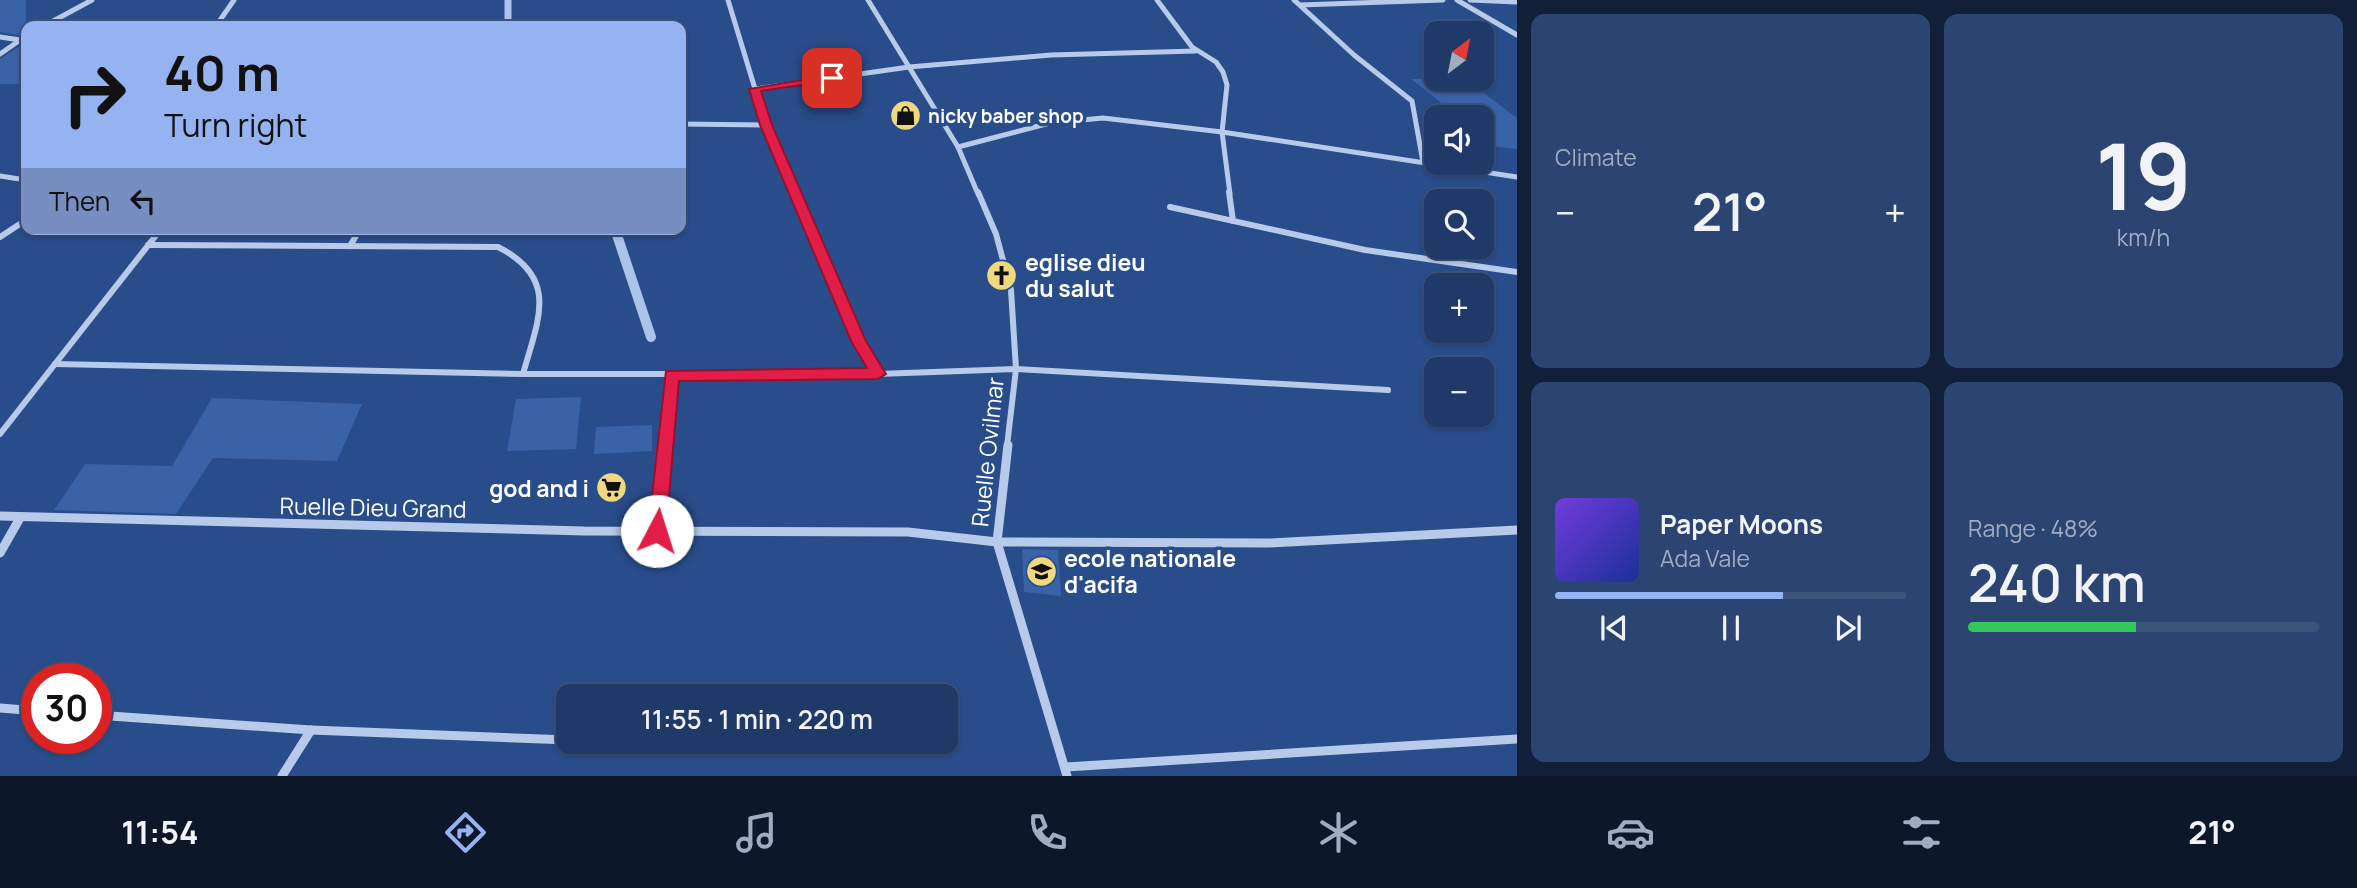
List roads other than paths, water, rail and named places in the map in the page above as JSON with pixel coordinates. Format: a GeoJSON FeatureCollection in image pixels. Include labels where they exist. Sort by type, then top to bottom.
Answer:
{"type":"FeatureCollection","features":[{"type":"Feature","properties":{"kind":"street"},"geometry":{"type":"LineString","coordinates":[[53,21],[92,0]]}},
{"type":"Feature","properties":{"kind":"street"},"geometry":{"type":"LineString","coordinates":[[219,21],[234,0]]}},
{"type":"Feature","properties":{"kind":"street"},"geometry":{"type":"LineString","coordinates":[[728,0],[766,125],[859,341],[878,374]]}},
{"type":"Feature","properties":{"kind":"street"},"geometry":{"type":"LineString","coordinates":[[868,0],[958,147],[996,234],[1011,290],[1016,369],[1388,390]]}},
{"type":"Feature","properties":{"kind":"street"},"geometry":{"type":"LineString","coordinates":[[1157,0],[1196,51],[1216,62],[1223,72],[1227,85],[1222,132],[1233,221]]}},
{"type":"Feature","properties":{"kind":"street"},"geometry":{"type":"LineString","coordinates":[[1294,0],[1354,55],[1412,101],[1423,162]]}},
{"type":"Feature","properties":{"kind":"street"},"geometry":{"type":"LineString","coordinates":[[1300,5],[1443,0]]}},
{"type":"Feature","properties":{"kind":"street"},"geometry":{"type":"LineString","coordinates":[[1457,0],[1517,35]]}},
{"type":"Feature","properties":{"kind":"street"},"geometry":{"type":"LineString","coordinates":[[1470,0],[1517,2]]}},
{"type":"Feature","properties":{"kind":"street"},"geometry":{"type":"LineString","coordinates":[[0,37],[20,40]]}},
{"type":"Feature","properties":{"kind":"street"},"geometry":{"type":"LineString","coordinates":[[0,54],[20,40]]}},
{"type":"Feature","properties":{"kind":"street"},"geometry":{"type":"LineString","coordinates":[[755,89],[909,67],[1051,55],[1196,51]]}},
{"type":"Feature","properties":{"kind":"street"},"geometry":{"type":"LineString","coordinates":[[958,147],[1050,124],[1103,118],[1222,132],[1517,177]]}},
{"type":"Feature","properties":{"kind":"street"},"geometry":{"type":"LineString","coordinates":[[686,124],[766,125]]}},
{"type":"Feature","properties":{"kind":"street"},"geometry":{"type":"LineString","coordinates":[[0,176],[21,179]]}},
{"type":"Feature","properties":{"kind":"street"},"geometry":{"type":"LineString","coordinates":[[1170,208],[1365,250],[1517,272]]}},
{"type":"Feature","properties":{"kind":"street"},"geometry":{"type":"LineString","coordinates":[[0,237],[21,223]]}},
{"type":"Feature","properties":{"kind":"street"},"geometry":{"type":"LineString","coordinates":[[0,434],[156,235]]}},
{"type":"Feature","properties":{"kind":"street"},"geometry":{"type":"LineString","coordinates":[[350,246],[356,235]]}},
{"type":"Feature","properties":{"kind":"street"},"geometry":{"type":"LineString","coordinates":[[148,245],[498,247],[517,254],[530,265],[542,303],[523,374]]}},
{"type":"Feature","properties":{"kind":"street","name":"Ruelle Ovilmar"},"geometry":{"type":"LineString","coordinates":[[55,365],[671,375],[878,374],[1016,369],[997,542],[1067,772]]}},
{"type":"Feature","properties":{"kind":"street"},"geometry":{"type":"LineString","coordinates":[[657,531],[671,375]]}},
{"type":"Feature","properties":{"kind":"street","name":"Ruelle Dieu Grand"},"geometry":{"type":"LineString","coordinates":[[0,516],[657,531],[908,532],[997,542],[1268,543],[1517,530]]}},
{"type":"Feature","properties":{"kind":"street"},"geometry":{"type":"LineString","coordinates":[[0,553],[20,518]]}},
{"type":"Feature","properties":{"kind":"street"},"geometry":{"type":"LineString","coordinates":[[0,708],[21,710]]}},
{"type":"Feature","properties":{"kind":"street"},"geometry":{"type":"LineString","coordinates":[[112,716],[311,730],[556,739]]}},
{"type":"Feature","properties":{"kind":"street"},"geometry":{"type":"LineString","coordinates":[[282,776],[311,730]]}},
{"type":"Feature","properties":{"kind":"street"},"geometry":{"type":"LineString","coordinates":[[1067,772],[1517,739]]}},
{"type":"Feature","properties":{"kind":"waterway"},"geometry":{"type":"LineString","coordinates":[[508,0],[508,21]]}},
{"type":"Feature","properties":{"kind":"waterway"},"geometry":{"type":"LineString","coordinates":[[617,235],[651,337]]}},
{"type":"Feature","properties":{"kind":"place","name":"nicky baber shop"},"geometry":{"type":"Point","coordinates":[905,116]}},
{"type":"Feature","properties":{"kind":"place","name":"eglise dieu du salut"},"geometry":{"type":"Point","coordinates":[1002,275]}},
{"type":"Feature","properties":{"kind":"place","name":"god and i"},"geometry":{"type":"Point","coordinates":[612,488]}},
{"type":"Feature","properties":{"kind":"place","name":"ecole nationale d'acifa"},"geometry":{"type":"Point","coordinates":[1041,571]}}]}
